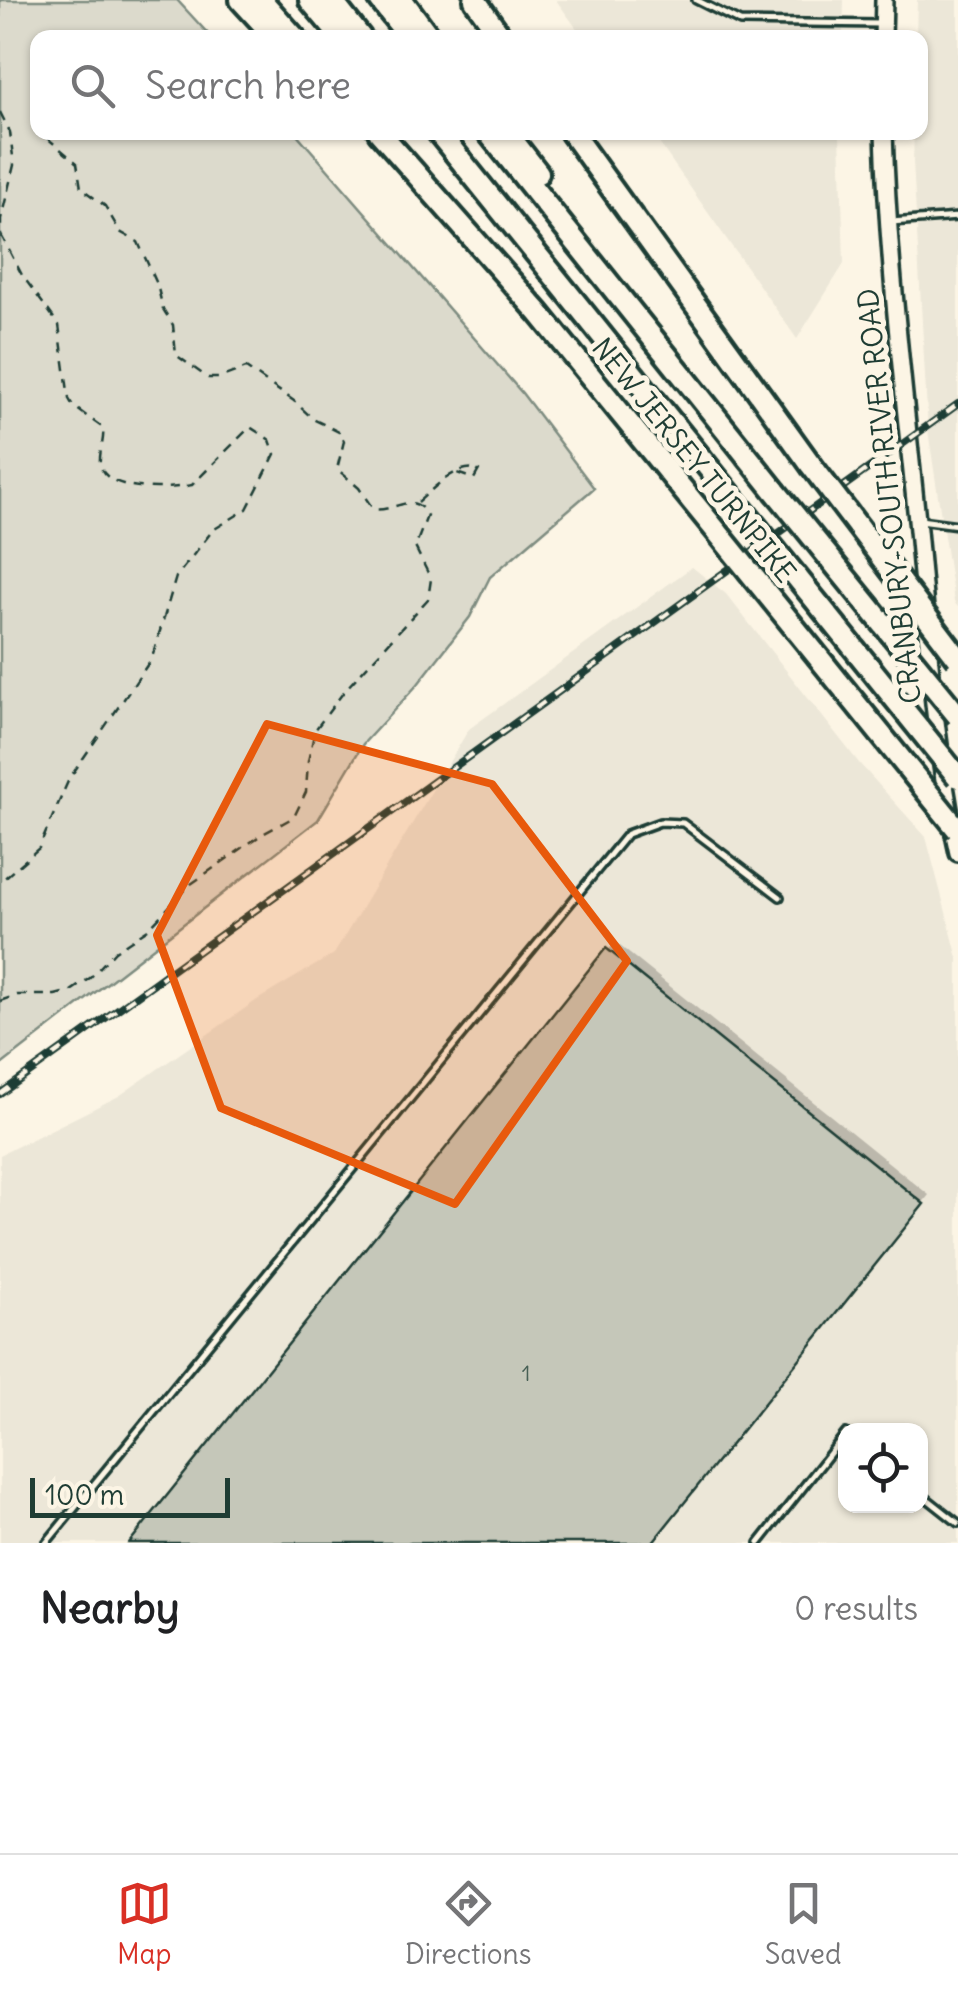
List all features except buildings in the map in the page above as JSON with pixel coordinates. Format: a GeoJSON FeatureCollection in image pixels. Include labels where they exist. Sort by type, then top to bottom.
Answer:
{"type":"FeatureCollection","features":[{"type":"Feature","properties":{"kind":"highway"},"geometry":{"type":"LineString","coordinates":[[241,0],[269,30]]}},
{"type":"Feature","properties":{"kind":"highway"},"geometry":{"type":"LineString","coordinates":[[261,0],[288,30]]}},
{"type":"Feature","properties":{"kind":"highway"},"geometry":{"type":"LineString","coordinates":[[310,0],[335,30]]}},
{"type":"Feature","properties":{"kind":"highway"},"geometry":{"type":"LineString","coordinates":[[331,0],[355,30]]}},
{"type":"Feature","properties":{"kind":"highway"},"geometry":{"type":"LineString","coordinates":[[380,0],[404,30]]}},
{"type":"Feature","properties":{"kind":"highway"},"geometry":{"type":"LineString","coordinates":[[402,0],[424,30]]}},
{"type":"Feature","properties":{"kind":"highway"},"geometry":{"type":"LineString","coordinates":[[475,0],[496,30]]}},
{"type":"Feature","properties":{"kind":"highway"},"geometry":{"type":"LineString","coordinates":[[490,0],[511,30]]}},
{"type":"Feature","properties":{"kind":"highway"},"geometry":{"type":"LineString","coordinates":[[374,140],[460,222]]}},
{"type":"Feature","properties":{"kind":"highway","name":"NEW JERSEY TURNPIKE"},"geometry":{"type":"LineString","coordinates":[[387,140],[718,533],[958,830]]}},
{"type":"Feature","properties":{"kind":"highway"},"geometry":{"type":"LineString","coordinates":[[435,140],[513,224]]}},
{"type":"Feature","properties":{"kind":"highway","name":"NEW JERSEY TURNPIKE"},"geometry":{"type":"LineString","coordinates":[[445,140],[958,776]]}},
{"type":"Feature","properties":{"kind":"highway","name":"NEW JERSEY TURNPIKE"},"geometry":{"type":"LineString","coordinates":[[494,140],[958,716]]}},
{"type":"Feature","properties":{"kind":"highway"},"geometry":{"type":"LineString","coordinates":[[512,140],[591,241],[683,373]]}},
{"type":"Feature","properties":{"kind":"highway"},"geometry":{"type":"LineString","coordinates":[[579,140],[811,465],[958,658]]}},
{"type":"Feature","properties":{"kind":"main road"},"geometry":{"type":"LineString","coordinates":[[883,30],[884,0]]}},
{"type":"Feature","properties":{"kind":"main road","name":"CRANBURY-SOUTH RIVER ROAD"},"geometry":{"type":"LineString","coordinates":[[884,140],[888,222],[940,748],[958,853]]}},
{"type":"Feature","properties":{"kind":"lane"},"geometry":{"type":"LineString","coordinates":[[696,0],[740,22],[867,30]]}},
{"type":"Feature","properties":{"kind":"lane"},"geometry":{"type":"LineString","coordinates":[[888,222],[958,217]]}},
{"type":"Feature","properties":{"kind":"lane"},"geometry":{"type":"LineString","coordinates":[[917,520],[958,525]]}},
{"type":"Feature","properties":{"kind":"lane"},"geometry":{"type":"LineString","coordinates":[[46,1543],[627,834],[660,822],[683,823],[780,897]]}},
{"type":"Feature","properties":{"kind":"lane"},"geometry":{"type":"LineString","coordinates":[[759,1543],[838,1442]]}},
{"type":"Feature","properties":{"kind":"lane"},"geometry":{"type":"LineString","coordinates":[[928,1499],[958,1523]]}},
{"type":"Feature","properties":{"kind":"path"},"geometry":{"type":"LineString","coordinates":[[0,112],[10,132],[14,164],[1,234],[22,275],[59,325],[72,406],[103,428],[102,472],[135,487],[192,485],[250,427],[270,440],[276,454],[247,509],[213,530],[176,576],[152,658],[69,780],[39,848],[0,882]]}},
{"type":"Feature","properties":{"kind":"path"},"geometry":{"type":"LineString","coordinates":[[49,140],[76,163],[81,188],[100,200],[120,232],[138,242],[172,325],[176,355],[182,360],[208,378],[246,368],[312,419],[339,431],[344,441],[337,469],[359,488],[373,509],[417,503],[457,473]]}},
{"type":"Feature","properties":{"kind":"path"},"geometry":{"type":"LineString","coordinates":[[0,1000],[71,991],[90,978],[115,951],[148,929],[192,884],[298,811],[306,792],[315,730],[346,689],[428,599],[431,579],[415,547],[426,516],[417,503]]}},
{"type":"Feature","properties":{"kind":"highlighted area"},"geometry":{"type":"Polygon","coordinates":[[[267,724],[492,784],[627,961],[455,1204],[221,1108],[157,935],[267,724]]]}},
{"type":"Feature","properties":{"kind":"shaded area"},"geometry":{"type":"Polygon","coordinates":[[[0,0],[177,0],[205,30],[30,30],[30,140],[302,140],[522,393],[594,488],[490,577],[470,617],[418,684],[363,744],[318,820],[0,1066],[0,0]]]}},
{"type":"Feature","properties":{"kind":"shaded area"},"geometry":{"type":"Polygon","coordinates":[[[556,0],[844,0],[843,30],[578,30],[556,0]]]}},
{"type":"Feature","properties":{"kind":"shaded area"},"geometry":{"type":"Polygon","coordinates":[[[917,0],[958,0],[958,607],[954,602],[928,430],[913,161],[914,140],[928,140],[928,30],[916,30],[917,0]]]}},
{"type":"Feature","properties":{"kind":"shaded area"},"geometry":{"type":"Polygon","coordinates":[[[657,140],[840,140],[844,264],[797,339],[657,140]]]}},
{"type":"Feature","properties":{"kind":"shaded area"},"geometry":{"type":"Polygon","coordinates":[[[692,567],[726,594],[859,763],[926,837],[958,958],[958,1543],[0,1543],[0,1155],[119,1096],[257,1000],[334,954],[469,729],[692,567]]]}},
{"type":"Feature","properties":{"kind":"railway"},"geometry":{"type":"LineString","coordinates":[[0,1094],[958,404]]}}]}
